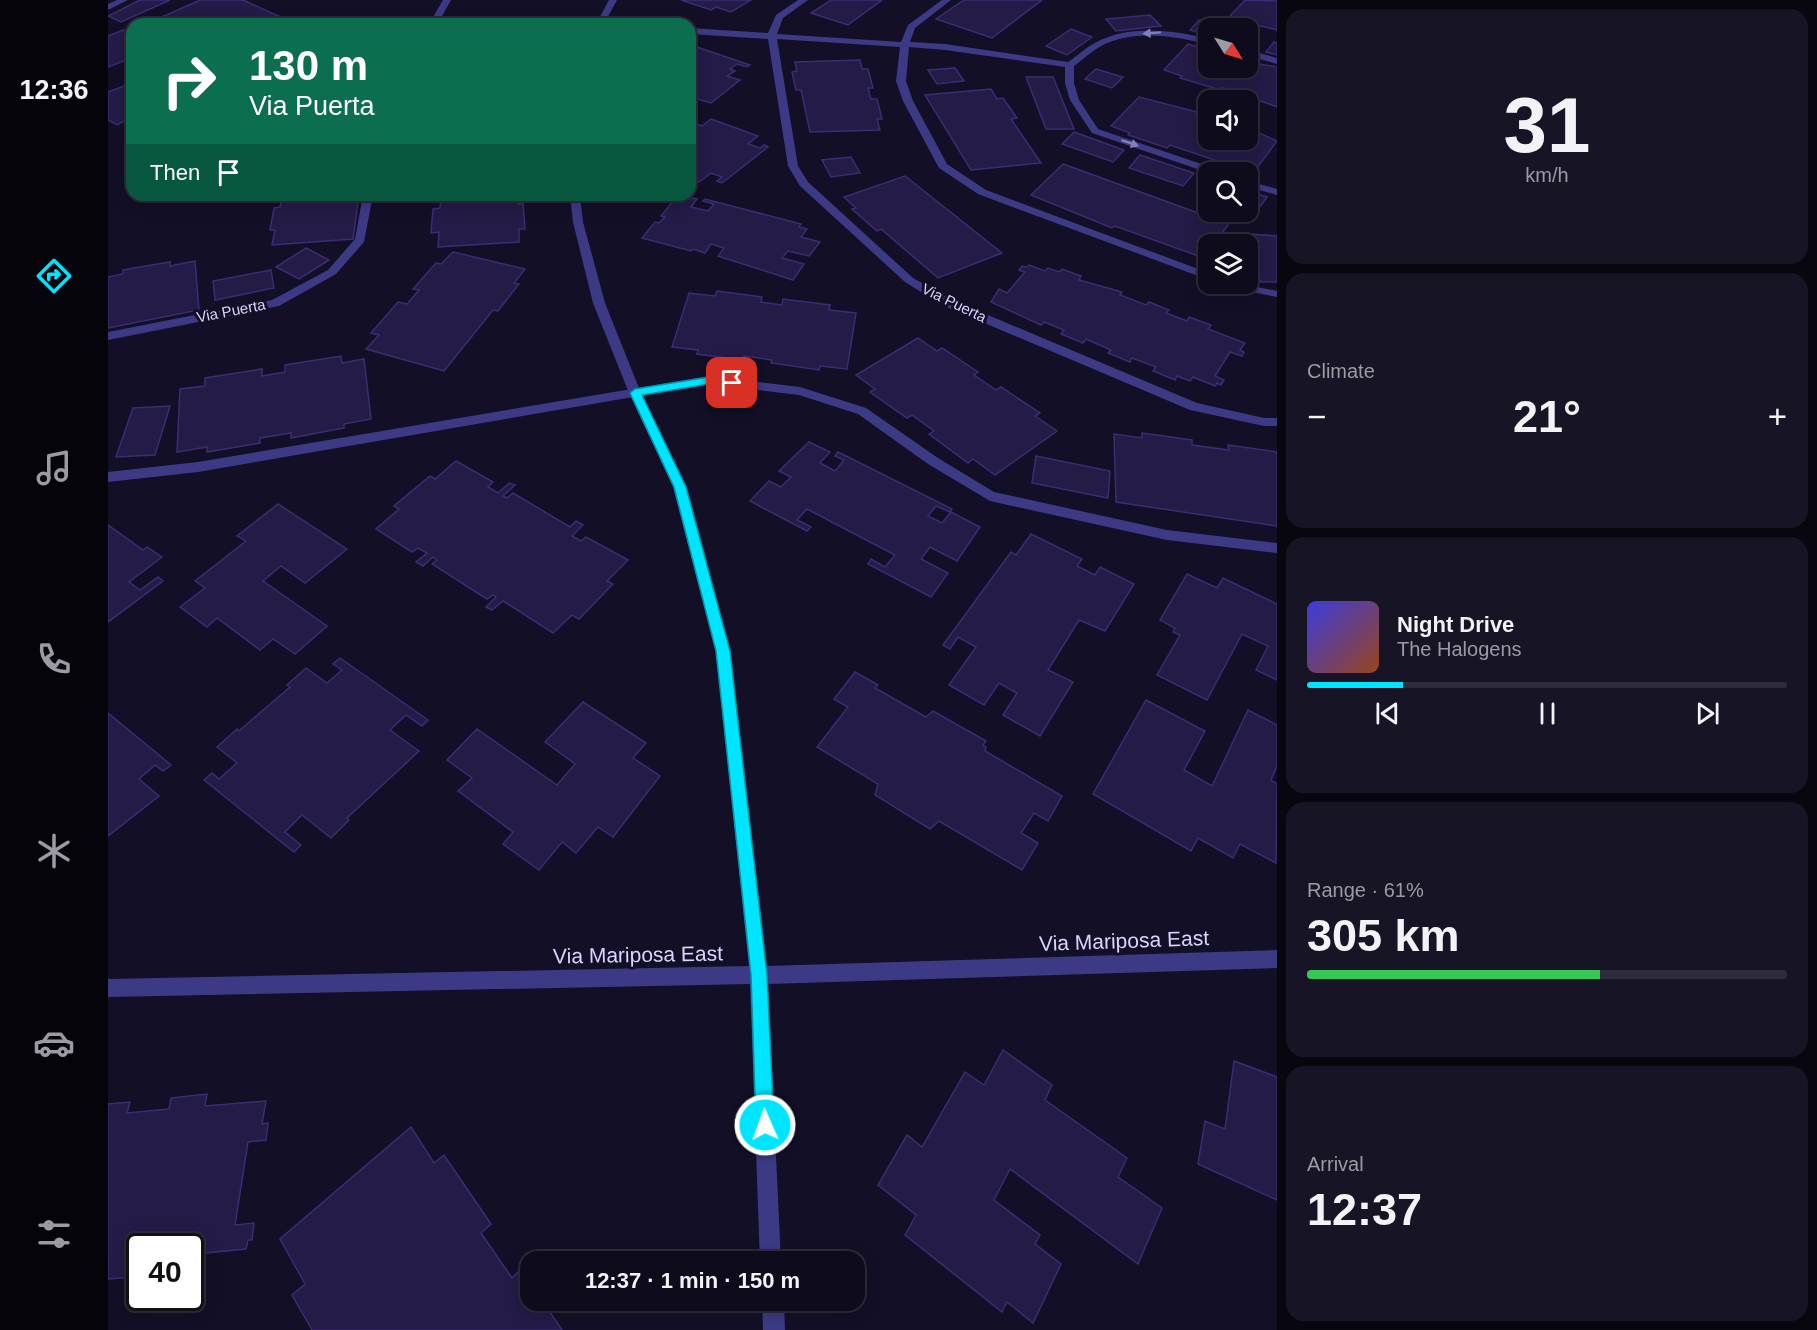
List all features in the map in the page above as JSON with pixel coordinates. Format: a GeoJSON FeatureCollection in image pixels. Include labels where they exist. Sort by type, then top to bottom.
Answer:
{"type":"FeatureCollection","features":[{"type":"Feature","properties":{"kind":"street"},"geometry":{"type":"LineString","coordinates":[[108,7],[124,0]]}},
{"type":"Feature","properties":{"kind":"street"},"geometry":{"type":"LineString","coordinates":[[436,18],[447,0]]}},
{"type":"Feature","properties":{"kind":"street"},"geometry":{"type":"LineString","coordinates":[[603,18],[613,0]]}},
{"type":"Feature","properties":{"kind":"street"},"geometry":{"type":"LineString","coordinates":[[771,35],[779,17],[804,0]]}},
{"type":"Feature","properties":{"kind":"street"},"geometry":{"type":"LineString","coordinates":[[947,0],[911,27],[905,44],[901,81],[908,101],[943,166],[982,192],[1198,273]]}},
{"type":"Feature","properties":{"kind":"street"},"geometry":{"type":"LineString","coordinates":[[696,31],[945,46],[1070,65],[1101,43],[1123,37],[1155,32],[1198,40]]}},
{"type":"Feature","properties":{"kind":"street","name":"Via Puerta"},"geometry":{"type":"LineString","coordinates":[[771,35],[793,166],[804,184],[909,280],[946,302],[1194,406],[1264,422],[1277,422]]}},
{"type":"Feature","properties":{"kind":"street"},"geometry":{"type":"LineString","coordinates":[[1258,55],[1277,61]]}},
{"type":"Feature","properties":{"kind":"street"},"geometry":{"type":"LineString","coordinates":[[1070,65],[1068,81],[1080,115],[1095,131],[1198,166]]}},
{"type":"Feature","properties":{"kind":"street"},"geometry":{"type":"LineString","coordinates":[[1258,187],[1277,192]]}},
{"type":"Feature","properties":{"kind":"street","name":"Via Puerta"},"geometry":{"type":"LineString","coordinates":[[108,336],[275,303],[332,272],[360,240],[367,201]]}},
{"type":"Feature","properties":{"kind":"street"},"geometry":{"type":"LineString","coordinates":[[576,201],[578,222],[598,303],[635,393],[680,487],[723,651],[759,975],[771,1251]]}},
{"type":"Feature","properties":{"kind":"street"},"geometry":{"type":"LineString","coordinates":[[1258,290],[1277,294]]}},
{"type":"Feature","properties":{"kind":"street"},"geometry":{"type":"LineString","coordinates":[[108,477],[198,467],[709,380],[800,391],[862,411],[933,461],[990,496],[1167,535],[1277,548]]}},
{"type":"Feature","properties":{"kind":"street","name":"Via Mariposa East"},"geometry":{"type":"LineString","coordinates":[[108,988],[759,975],[1277,959]]}},
{"type":"Feature","properties":{"kind":"street"},"geometry":{"type":"LineString","coordinates":[[773,1311],[774,1330]]}},
{"type":"Feature","properties":{"kind":"building"},"geometry":{"type":"Polygon","coordinates":[[[140,0],[170,0],[121,22],[108,16],[140,0]]]}},
{"type":"Feature","properties":{"kind":"building"},"geometry":{"type":"Polygon","coordinates":[[[200,0],[243,0],[283,18],[168,18],[164,16],[200,0]]]}},
{"type":"Feature","properties":{"kind":"building"},"geometry":{"type":"Polygon","coordinates":[[[681,0],[751,0],[731,12],[716,7],[711,10],[681,0]]]}},
{"type":"Feature","properties":{"kind":"building"},"geometry":{"type":"Polygon","coordinates":[[[831,0],[882,0],[848,25],[811,13],[831,0]]]}},
{"type":"Feature","properties":{"kind":"building"},"geometry":{"type":"Polygon","coordinates":[[[964,0],[1042,0],[992,38],[936,19],[964,0]]]}},
{"type":"Feature","properties":{"kind":"building"},"geometry":{"type":"Polygon","coordinates":[[[1245,0],[1277,1],[1277,30],[1258,25],[1258,18],[1228,18],[1245,0]]]}},
{"type":"Feature","properties":{"kind":"building"},"geometry":{"type":"Polygon","coordinates":[[[1150,15],[1161,26],[1116,31],[1106,19],[1150,15]]]}},
{"type":"Feature","properties":{"kind":"building"},"geometry":{"type":"Polygon","coordinates":[[[1198,21],[1198,32],[1190,30],[1198,21]]]}},
{"type":"Feature","properties":{"kind":"building"},"geometry":{"type":"Polygon","coordinates":[[[1071,29],[1092,37],[1067,55],[1046,46],[1071,29]]]}},
{"type":"Feature","properties":{"kind":"building"},"geometry":{"type":"Polygon","coordinates":[[[123,30],[126,31],[126,60],[108,67],[108,36],[123,30]]]}},
{"type":"Feature","properties":{"kind":"building"},"geometry":{"type":"Polygon","coordinates":[[[1274,42],[1277,43],[1277,55],[1266,52],[1274,42]]]}},
{"type":"Feature","properties":{"kind":"building"},"geometry":{"type":"Polygon","coordinates":[[[1188,44],[1198,47],[1198,78],[1258,78],[1258,64],[1277,67],[1277,107],[1258,100],[1258,90],[1221,90],[1223,88],[1217,89],[1180,78],[1182,76],[1164,70],[1188,44]]]}},
{"type":"Feature","properties":{"kind":"building"},"geometry":{"type":"Polygon","coordinates":[[[696,47],[750,65],[747,67],[737,64],[730,69],[735,71],[727,76],[740,80],[711,103],[696,99],[696,47]]]}},
{"type":"Feature","properties":{"kind":"building"},"geometry":{"type":"Polygon","coordinates":[[[860,60],[862,69],[868,69],[873,88],[868,88],[871,99],[877,99],[882,119],[877,119],[880,130],[810,132],[801,90],[796,90],[792,72],[797,71],[795,62],[860,60]]]}},
{"type":"Feature","properties":{"kind":"building"},"geometry":{"type":"Polygon","coordinates":[[[955,68],[964,81],[937,84],[928,70],[955,68]]]}},
{"type":"Feature","properties":{"kind":"building"},"geometry":{"type":"Polygon","coordinates":[[[1096,69],[1123,77],[1112,88],[1085,79],[1096,69]]]}},
{"type":"Feature","properties":{"kind":"building"},"geometry":{"type":"Polygon","coordinates":[[[1026,77],[1053,77],[1074,129],[1046,129],[1026,77]]]}},
{"type":"Feature","properties":{"kind":"building"},"geometry":{"type":"Polygon","coordinates":[[[126,85],[126,120],[117,125],[108,120],[108,92],[126,85]]]}},
{"type":"Feature","properties":{"kind":"building"},"geometry":{"type":"Polygon","coordinates":[[[991,89],[997,99],[1003,98],[1017,118],[1011,119],[1041,163],[971,170],[925,95],[991,89]]]}},
{"type":"Feature","properties":{"kind":"building"},"geometry":{"type":"Polygon","coordinates":[[[1139,97],[1197,112],[1198,116],[1198,150],[1258,150],[1258,132],[1277,141],[1258,166],[1258,162],[1220,162],[1170,145],[1167,148],[1128,135],[1130,133],[1111,126],[1139,97]]]}},
{"type":"Feature","properties":{"kind":"building"},"geometry":{"type":"Polygon","coordinates":[[[711,119],[758,136],[748,144],[760,148],[764,145],[768,147],[722,183],[717,181],[722,177],[711,173],[699,182],[696,181],[696,124],[702,126],[711,119]]]}},
{"type":"Feature","properties":{"kind":"building"},"geometry":{"type":"Polygon","coordinates":[[[1074,132],[1124,150],[1113,162],[1062,144],[1074,132]]]}},
{"type":"Feature","properties":{"kind":"building"},"geometry":{"type":"Polygon","coordinates":[[[1140,155],[1194,173],[1183,186],[1129,168],[1140,155]]]}},
{"type":"Feature","properties":{"kind":"building"},"geometry":{"type":"Polygon","coordinates":[[[851,157],[860,173],[831,177],[822,160],[851,157]]]}},
{"type":"Feature","properties":{"kind":"building"},"geometry":{"type":"Polygon","coordinates":[[[1063,164],[1198,213],[1198,222],[1230,222],[1221,234],[1198,234],[1198,256],[1115,226],[1112,228],[1031,195],[1063,164]]]}},
{"type":"Feature","properties":{"kind":"building"},"geometry":{"type":"Polygon","coordinates":[[[905,176],[1002,253],[938,278],[881,229],[877,231],[852,209],[856,208],[844,197],[905,176]]]}},
{"type":"Feature","properties":{"kind":"building"},"geometry":{"type":"Polygon","coordinates":[[[1258,194],[1267,197],[1258,210],[1258,194]]]}},
{"type":"Feature","properties":{"kind":"building"},"geometry":{"type":"Polygon","coordinates":[[[705,199],[801,224],[799,227],[807,229],[801,237],[820,242],[809,256],[788,251],[782,258],[804,264],[793,280],[718,256],[724,248],[711,244],[705,253],[642,238],[655,222],[659,223],[665,217],[661,216],[673,201],[696,201],[691,207],[708,211],[714,204],[703,201],[705,199]]]}},
{"type":"Feature","properties":{"kind":"building"},"geometry":{"type":"Polygon","coordinates":[[[282,201],[358,201],[353,239],[272,245],[275,230],[270,230],[274,208],[280,207],[282,201]]]}},
{"type":"Feature","properties":{"kind":"building"},"geometry":{"type":"Polygon","coordinates":[[[441,201],[518,201],[518,204],[523,203],[525,229],[519,229],[519,242],[438,247],[439,232],[431,233],[433,209],[440,208],[441,201]]]}},
{"type":"Feature","properties":{"kind":"building"},"geometry":{"type":"Polygon","coordinates":[[[1258,235],[1277,236],[1277,282],[1261,282],[1258,276],[1258,235]]]}},
{"type":"Feature","properties":{"kind":"building"},"geometry":{"type":"Polygon","coordinates":[[[306,248],[329,260],[299,279],[276,267],[306,248]]]}},
{"type":"Feature","properties":{"kind":"building"},"geometry":{"type":"Polygon","coordinates":[[[453,252],[525,269],[514,283],[519,284],[498,311],[493,310],[444,371],[366,349],[379,335],[371,333],[398,302],[407,304],[419,290],[413,289],[436,263],[441,264],[453,252]]]}},
{"type":"Feature","properties":{"kind":"building"},"geometry":{"type":"Polygon","coordinates":[[[195,261],[199,310],[108,328],[108,277],[123,274],[123,270],[170,262],[170,266],[195,261]]]}},
{"type":"Feature","properties":{"kind":"building"},"geometry":{"type":"Polygon","coordinates":[[[1029,265],[1045,271],[1048,268],[1059,272],[1062,269],[1081,276],[1079,280],[1122,292],[1120,295],[1146,305],[1149,302],[1169,310],[1166,313],[1187,321],[1189,317],[1211,325],[1208,329],[1245,343],[1240,350],[1244,352],[1242,356],[1230,352],[1215,376],[1224,380],[1221,385],[1217,383],[1215,386],[1193,377],[1190,381],[1177,376],[1175,380],[1153,371],[1156,367],[1132,358],[1130,362],[1108,353],[1111,350],[1086,339],[1083,343],[1061,334],[1064,330],[1044,322],[1041,325],[991,302],[999,289],[1007,293],[1025,272],[1019,270],[1022,266],[1029,265]]]}},
{"type":"Feature","properties":{"kind":"building"},"geometry":{"type":"Polygon","coordinates":[[[271,270],[274,288],[215,300],[213,281],[271,270]]]}},
{"type":"Feature","properties":{"kind":"building"},"geometry":{"type":"Polygon","coordinates":[[[717,291],[762,297],[761,302],[782,305],[783,299],[830,305],[829,310],[856,313],[847,369],[820,366],[819,370],[771,363],[772,360],[744,356],[743,360],[697,354],[698,350],[672,347],[689,293],[715,296],[717,291]]]}},
{"type":"Feature","properties":{"kind":"building"},"geometry":{"type":"Polygon","coordinates":[[[918,338],[937,351],[942,348],[978,372],[974,375],[996,390],[1001,387],[1040,413],[1035,416],[1057,431],[995,475],[973,459],[968,463],[929,434],[934,431],[912,415],[907,418],[870,392],[875,389],[856,375],[918,338]]]}},
{"type":"Feature","properties":{"kind":"building"},"geometry":{"type":"Polygon","coordinates":[[[341,356],[342,363],[364,359],[371,419],[344,424],[344,428],[291,438],[291,433],[260,438],[260,443],[207,452],[207,447],[177,452],[180,389],[205,386],[205,378],[262,369],[262,376],[285,372],[285,365],[341,356]]]}},
{"type":"Feature","properties":{"kind":"building"},"geometry":{"type":"Polygon","coordinates":[[[170,406],[155,455],[116,457],[133,408],[170,406]]]}},
{"type":"Feature","properties":{"kind":"building"},"geometry":{"type":"Polygon","coordinates":[[[1142,433],[1192,440],[1192,445],[1229,450],[1228,445],[1277,452],[1277,526],[1116,502],[1114,434],[1142,438],[1142,433]]]}},
{"type":"Feature","properties":{"kind":"building"},"geometry":{"type":"Polygon","coordinates":[[[809,442],[830,452],[820,463],[835,471],[844,460],[835,456],[838,452],[952,509],[950,512],[936,506],[928,516],[942,523],[951,512],[980,527],[957,561],[930,547],[921,559],[948,573],[931,597],[868,564],[871,559],[885,567],[895,555],[807,509],[797,520],[811,527],[807,531],[750,501],[769,481],[781,487],[791,477],[779,471],[809,442]]]}},
{"type":"Feature","properties":{"kind":"building"},"geometry":{"type":"Polygon","coordinates":[[[1036,456],[1110,471],[1108,498],[1032,483],[1036,456]]]}},
{"type":"Feature","properties":{"kind":"building"},"geometry":{"type":"Polygon","coordinates":[[[456,461],[493,482],[488,487],[498,493],[509,483],[515,485],[503,496],[507,498],[513,493],[570,527],[576,521],[583,525],[572,536],[581,541],[586,537],[628,560],[607,581],[613,584],[579,619],[572,615],[553,633],[503,601],[492,610],[486,607],[496,597],[493,595],[487,599],[432,564],[437,560],[433,557],[423,566],[416,562],[427,553],[418,548],[412,552],[376,529],[399,509],[394,506],[430,476],[435,479],[456,461]]]}},
{"type":"Feature","properties":{"kind":"building"},"geometry":{"type":"Polygon","coordinates":[[[278,504],[347,549],[305,583],[281,566],[263,581],[327,626],[295,654],[273,639],[260,650],[217,618],[207,627],[180,607],[205,588],[195,581],[246,541],[237,536],[278,504]]]}},
{"type":"Feature","properties":{"kind":"building"},"geometry":{"type":"Polygon","coordinates":[[[108,525],[143,550],[147,547],[162,557],[129,582],[140,590],[158,577],[163,581],[108,622],[108,525]]]}},
{"type":"Feature","properties":{"kind":"building"},"geometry":{"type":"Polygon","coordinates":[[[1031,534],[1082,559],[1077,566],[1095,575],[1100,567],[1134,584],[1105,631],[1079,620],[1048,670],[1073,682],[1040,736],[1003,715],[1017,693],[999,683],[984,705],[949,685],[976,647],[958,637],[950,649],[943,645],[1011,552],[1016,555],[1031,534]]]}},
{"type":"Feature","properties":{"kind":"building"},"geometry":{"type":"Polygon","coordinates":[[[1187,574],[1217,588],[1223,578],[1277,604],[1277,680],[1256,670],[1268,646],[1242,634],[1207,700],[1157,675],[1180,635],[1173,632],[1175,628],[1160,620],[1187,574]]]}},
{"type":"Feature","properties":{"kind":"building"},"geometry":{"type":"Polygon","coordinates":[[[340,658],[428,720],[422,726],[406,715],[390,730],[419,751],[347,818],[349,820],[331,838],[302,815],[285,832],[301,845],[294,852],[204,780],[212,773],[219,779],[237,763],[217,747],[237,729],[239,731],[290,687],[287,685],[306,668],[327,683],[342,670],[333,664],[340,658]]]}},
{"type":"Feature","properties":{"kind":"building"},"geometry":{"type":"Polygon","coordinates":[[[855,672],[878,685],[875,688],[926,717],[933,711],[986,741],[983,745],[986,747],[985,751],[1062,796],[1048,821],[1034,813],[1021,833],[1038,843],[1022,870],[939,821],[930,829],[875,795],[878,784],[817,747],[848,707],[834,699],[855,672]]]}},
{"type":"Feature","properties":{"kind":"building"},"geometry":{"type":"Polygon","coordinates":[[[1146,700],[1205,731],[1184,770],[1212,786],[1248,710],[1277,725],[1277,766],[1271,780],[1277,784],[1276,863],[1240,844],[1233,858],[1198,838],[1191,851],[1093,794],[1146,700]]]}},
{"type":"Feature","properties":{"kind":"building"},"geometry":{"type":"Polygon","coordinates":[[[583,702],[646,743],[633,758],[660,776],[613,837],[598,827],[576,853],[562,842],[539,870],[503,844],[513,832],[458,791],[472,778],[447,760],[477,729],[557,785],[575,764],[545,742],[583,702]]]}},
{"type":"Feature","properties":{"kind":"building"},"geometry":{"type":"Polygon","coordinates":[[[108,713],[171,765],[163,771],[155,765],[139,779],[159,796],[108,836],[108,713]]]}},
{"type":"Feature","properties":{"kind":"building"},"geometry":{"type":"Polygon","coordinates":[[[1003,1050],[1052,1085],[1045,1100],[1127,1158],[1118,1177],[1162,1208],[1138,1264],[1010,1169],[994,1200],[1040,1235],[1035,1244],[1061,1264],[1033,1323],[1007,1302],[1002,1312],[905,1235],[916,1215],[878,1185],[907,1135],[922,1147],[965,1072],[984,1085],[1003,1050]]]}},
{"type":"Feature","properties":{"kind":"building"},"geometry":{"type":"Polygon","coordinates":[[[1234,1061],[1277,1077],[1277,1200],[1198,1164],[1205,1121],[1225,1129],[1234,1061]]]}},
{"type":"Feature","properties":{"kind":"building"},"geometry":{"type":"Polygon","coordinates":[[[207,1094],[205,1106],[266,1101],[262,1124],[268,1123],[266,1140],[248,1142],[235,1225],[254,1223],[252,1240],[248,1240],[246,1249],[205,1253],[204,1259],[204,1233],[126,1233],[126,1278],[108,1279],[108,1104],[130,1102],[127,1113],[169,1109],[171,1098],[207,1094]]]}},
{"type":"Feature","properties":{"kind":"building"},"geometry":{"type":"Polygon","coordinates":[[[411,1127],[434,1163],[444,1155],[491,1224],[481,1233],[512,1278],[520,1270],[520,1311],[549,1311],[562,1330],[312,1330],[292,1295],[305,1284],[280,1239],[411,1127]]]}},
{"type":"Feature","properties":{"kind":"route"},"geometry":{"type":"LineString","coordinates":[[732,383],[709,380],[635,393],[680,487],[723,651],[759,975],[765,1125]]}}]}
